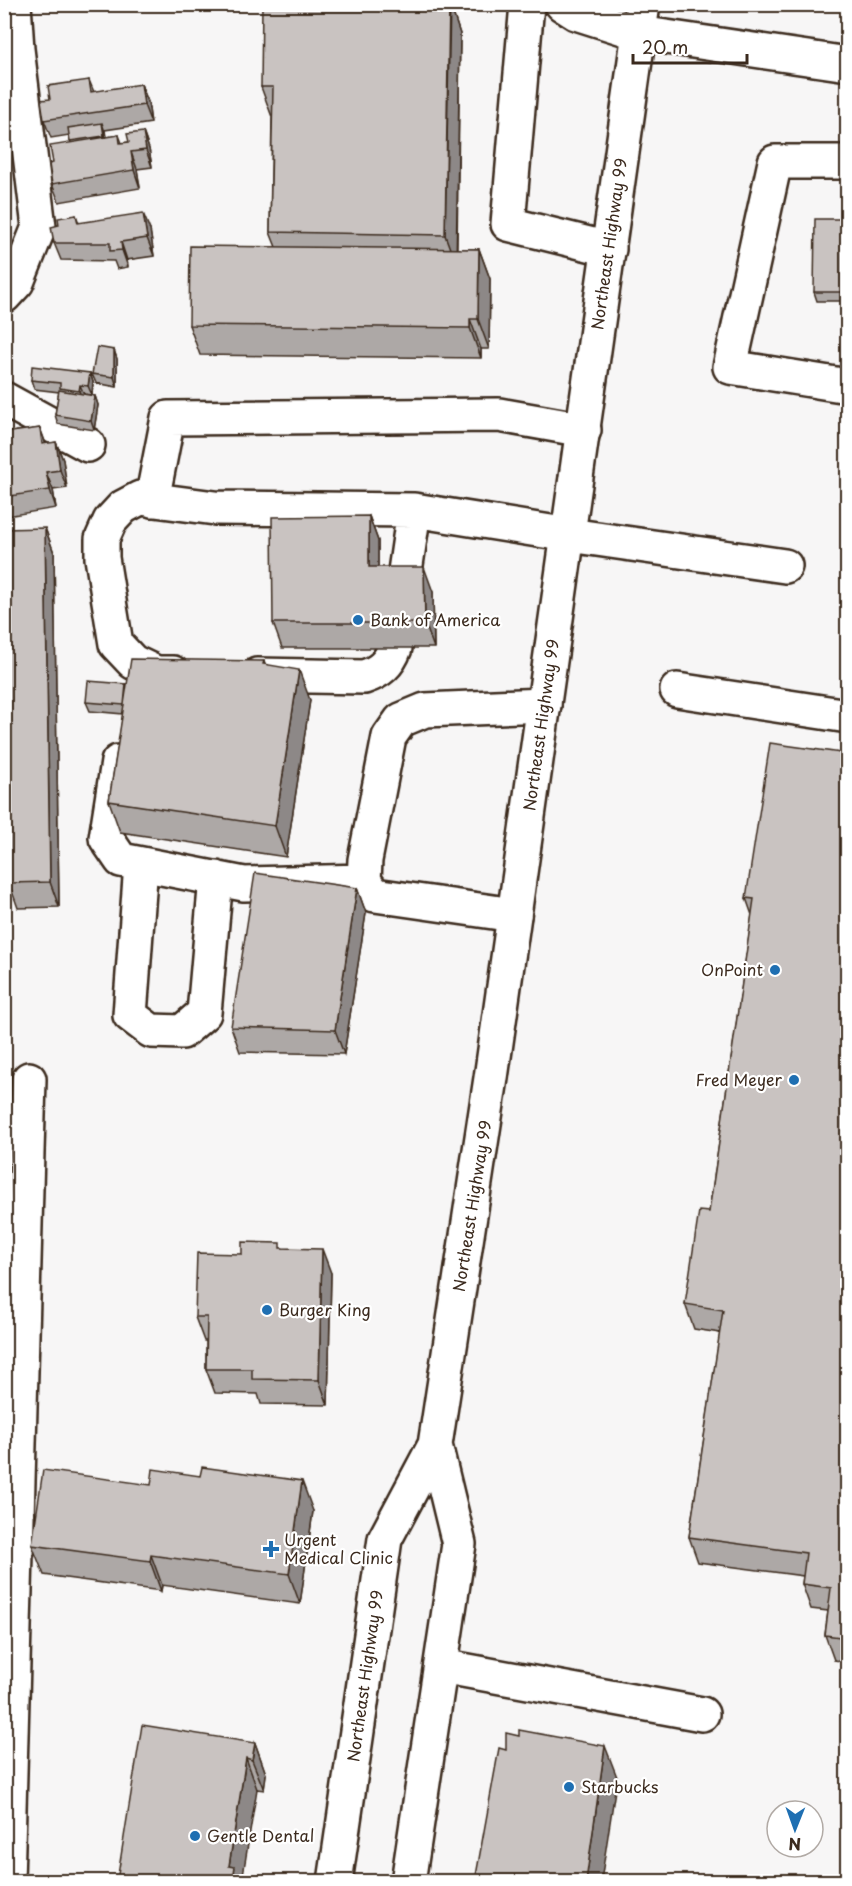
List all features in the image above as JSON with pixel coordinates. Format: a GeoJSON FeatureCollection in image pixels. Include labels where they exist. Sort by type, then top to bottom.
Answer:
{"type":"FeatureCollection","features":[{"type":"Feature","properties":{"kind":"main road"},"geometry":{"type":"LineString","coordinates":[[4,296],[17,282],[39,226],[17,49],[14,4]]}},
{"type":"Feature","properties":{"kind":"main road"},"geometry":{"type":"LineString","coordinates":[[527,4],[508,224],[609,249]]}},
{"type":"Feature","properties":{"kind":"main road"},"geometry":{"type":"LineString","coordinates":[[562,4],[576,13],[641,19],[848,64]]}},
{"type":"Feature","properties":{"kind":"main road","name":"Northeast Highway 99"},"geometry":{"type":"LineString","coordinates":[[335,1881],[385,1539],[435,1445],[569,536],[641,19]]}},
{"type":"Feature","properties":{"kind":"main road"},"geometry":{"type":"LineString","coordinates":[[848,162],[775,162],[730,367],[848,386]]}},
{"type":"Feature","properties":{"kind":"main road"},"geometry":{"type":"LineString","coordinates":[[4,399],[88,445]]}},
{"type":"Feature","properties":{"kind":"main road"},"geometry":{"type":"LineString","coordinates":[[152,500],[168,418],[499,415],[584,429]]}},
{"type":"Feature","properties":{"kind":"main road"},"geometry":{"type":"LineString","coordinates":[[395,648],[383,668],[364,677],[156,673],[133,663],[116,645],[102,558],[102,539],[110,521],[123,507],[140,498],[215,508],[414,510],[569,536],[785,566]]}},
{"type":"Feature","properties":{"kind":"main road"},"geometry":{"type":"LineString","coordinates":[[402,592],[414,510]]}},
{"type":"Feature","properties":{"kind":"main road"},"geometry":{"type":"LineString","coordinates":[[677,690],[848,716]]}},
{"type":"Feature","properties":{"kind":"main road"},"geometry":{"type":"LineString","coordinates":[[514,915],[375,895],[364,881],[365,860],[389,737],[401,720],[425,710],[544,705]]}},
{"type":"Feature","properties":{"kind":"main road"},"geometry":{"type":"LineString","coordinates":[[122,738],[106,838],[121,860],[244,884],[364,881]]}},
{"type":"Feature","properties":{"kind":"main road"},"geometry":{"type":"LineString","coordinates":[[141,864],[129,1015],[151,1031],[182,1032],[204,1013],[216,878]]}},
{"type":"Feature","properties":{"kind":"main road"},"geometry":{"type":"LineString","coordinates":[[7,1881],[7,1744],[29,1078]]}},
{"type":"Feature","properties":{"kind":"main road","name":"Northeast Highway 99"},"geometry":{"type":"LineString","coordinates":[[408,1881],[459,1544],[435,1445]]}},
{"type":"Feature","properties":{"kind":"main road"},"geometry":{"type":"LineString","coordinates":[[441,1666],[702,1714]]}},
{"type":"Feature","properties":{"kind":"building"},"geometry":{"type":"Polygon","coordinates":[[[262,4],[449,4],[445,235],[270,232],[273,87],[261,87],[262,4]]]}},
{"type":"Feature","properties":{"kind":"building"},"geometry":{"type":"Polygon","coordinates":[[[89,80],[91,92],[141,84],[144,105],[44,120],[41,100],[50,99],[48,86],[89,80]]]}},
{"type":"Feature","properties":{"kind":"building"},"geometry":{"type":"Polygon","coordinates":[[[102,123],[104,136],[70,141],[68,128],[102,123]]]}},
{"type":"Feature","properties":{"kind":"building"},"geometry":{"type":"Polygon","coordinates":[[[143,132],[146,150],[131,152],[134,170],[52,184],[49,164],[53,163],[50,146],[119,135],[120,143],[129,142],[127,134],[143,132]]]}},
{"type":"Feature","properties":{"kind":"building"},"geometry":{"type":"Polygon","coordinates":[[[143,213],[147,238],[121,242],[122,250],[110,251],[110,243],[54,243],[51,227],[59,225],[58,218],[76,215],[78,223],[143,213]]]}},
{"type":"Feature","properties":{"kind":"building"},"geometry":{"type":"Polygon","coordinates":[[[815,219],[848,219],[848,292],[814,292],[815,219]]]}},
{"type":"Feature","properties":{"kind":"building"},"geometry":{"type":"Polygon","coordinates":[[[190,246],[479,249],[478,319],[470,319],[470,328],[189,325],[190,246]]]}},
{"type":"Feature","properties":{"kind":"building"},"geometry":{"type":"Polygon","coordinates":[[[97,347],[114,350],[114,377],[92,374],[97,347]]]}},
{"type":"Feature","properties":{"kind":"building"},"geometry":{"type":"Polygon","coordinates":[[[32,366],[90,373],[88,386],[80,385],[79,391],[60,388],[60,383],[31,380],[32,366]]]}},
{"type":"Feature","properties":{"kind":"building"},"geometry":{"type":"Polygon","coordinates":[[[59,390],[95,396],[91,421],[55,415],[59,390]]]}},
{"type":"Feature","properties":{"kind":"building"},"geometry":{"type":"Polygon","coordinates":[[[40,428],[42,444],[56,442],[60,470],[46,472],[50,490],[4,497],[4,433],[40,428]]]}},
{"type":"Feature","properties":{"kind":"building","name":"Bank of America"},"geometry":{"type":"Polygon","coordinates":[[[369,516],[369,567],[424,567],[425,623],[273,623],[272,517],[369,516]]]}},
{"type":"Feature","properties":{"kind":"building"},"geometry":{"type":"Polygon","coordinates":[[[45,528],[50,882],[9,883],[4,529],[45,528]]]}},
{"type":"Feature","properties":{"kind":"building"},"geometry":{"type":"Polygon","coordinates":[[[131,659],[264,661],[263,664],[299,670],[275,826],[109,801],[131,659]]]}},
{"type":"Feature","properties":{"kind":"building"},"geometry":{"type":"Polygon","coordinates":[[[88,681],[126,684],[124,705],[86,702],[88,681]]]}},
{"type":"Feature","properties":{"kind":"building","name":"Fred Meyer"},"geometry":{"type":"Polygon","coordinates":[[[770,743],[848,754],[848,1638],[825,1635],[831,1588],[802,1584],[806,1553],[689,1537],[723,1310],[685,1304],[699,1211],[709,1212],[754,899],[746,898],[770,743]]]}},
{"type":"Feature","properties":{"kind":"building"},"geometry":{"type":"Polygon","coordinates":[[[255,873],[357,888],[335,1030],[231,1027],[255,873]]]}},
{"type":"Feature","properties":{"kind":"building","name":"Burger King"},"geometry":{"type":"Polygon","coordinates":[[[242,1242],[280,1243],[280,1248],[322,1249],[319,1380],[252,1379],[252,1369],[206,1369],[207,1317],[195,1317],[197,1253],[242,1254],[242,1242]]]}},
{"type":"Feature","properties":{"kind":"building"},"geometry":{"type":"Polygon","coordinates":[[[202,1467],[302,1481],[289,1574],[151,1555],[150,1561],[32,1545],[43,1470],[151,1485],[153,1469],[200,1476],[202,1467]]]}},
{"type":"Feature","properties":{"kind":"building","name":"Gentle Dental"},"geometry":{"type":"Polygon","coordinates":[[[142,1725],[255,1743],[252,1760],[246,1758],[229,1866],[235,1867],[233,1881],[117,1881],[142,1725]]]}},
{"type":"Feature","properties":{"kind":"building"},"geometry":{"type":"Polygon","coordinates":[[[519,1730],[605,1746],[586,1881],[475,1881],[499,1748],[506,1750],[506,1733],[519,1736],[519,1730]]]}},
{"type":"Feature","properties":{"kind":"place","name":"Bank of America"},"geometry":{"type":"Point","coordinates":[358,620]}},
{"type":"Feature","properties":{"kind":"place","name":"OnPoint"},"geometry":{"type":"Point","coordinates":[775,970]}},
{"type":"Feature","properties":{"kind":"place","name":"Fred Meyer"},"geometry":{"type":"Point","coordinates":[794,1080]}},
{"type":"Feature","properties":{"kind":"place","name":"Burger King"},"geometry":{"type":"Point","coordinates":[267,1310]}},
{"type":"Feature","properties":{"kind":"place","name":"Urgent Medical Clinic"},"geometry":{"type":"Point","coordinates":[271,1549]}},
{"type":"Feature","properties":{"kind":"place","name":"Starbucks"},"geometry":{"type":"Point","coordinates":[569,1787]}},
{"type":"Feature","properties":{"kind":"place","name":"Gentle Dental"},"geometry":{"type":"Point","coordinates":[195,1836]}}]}
